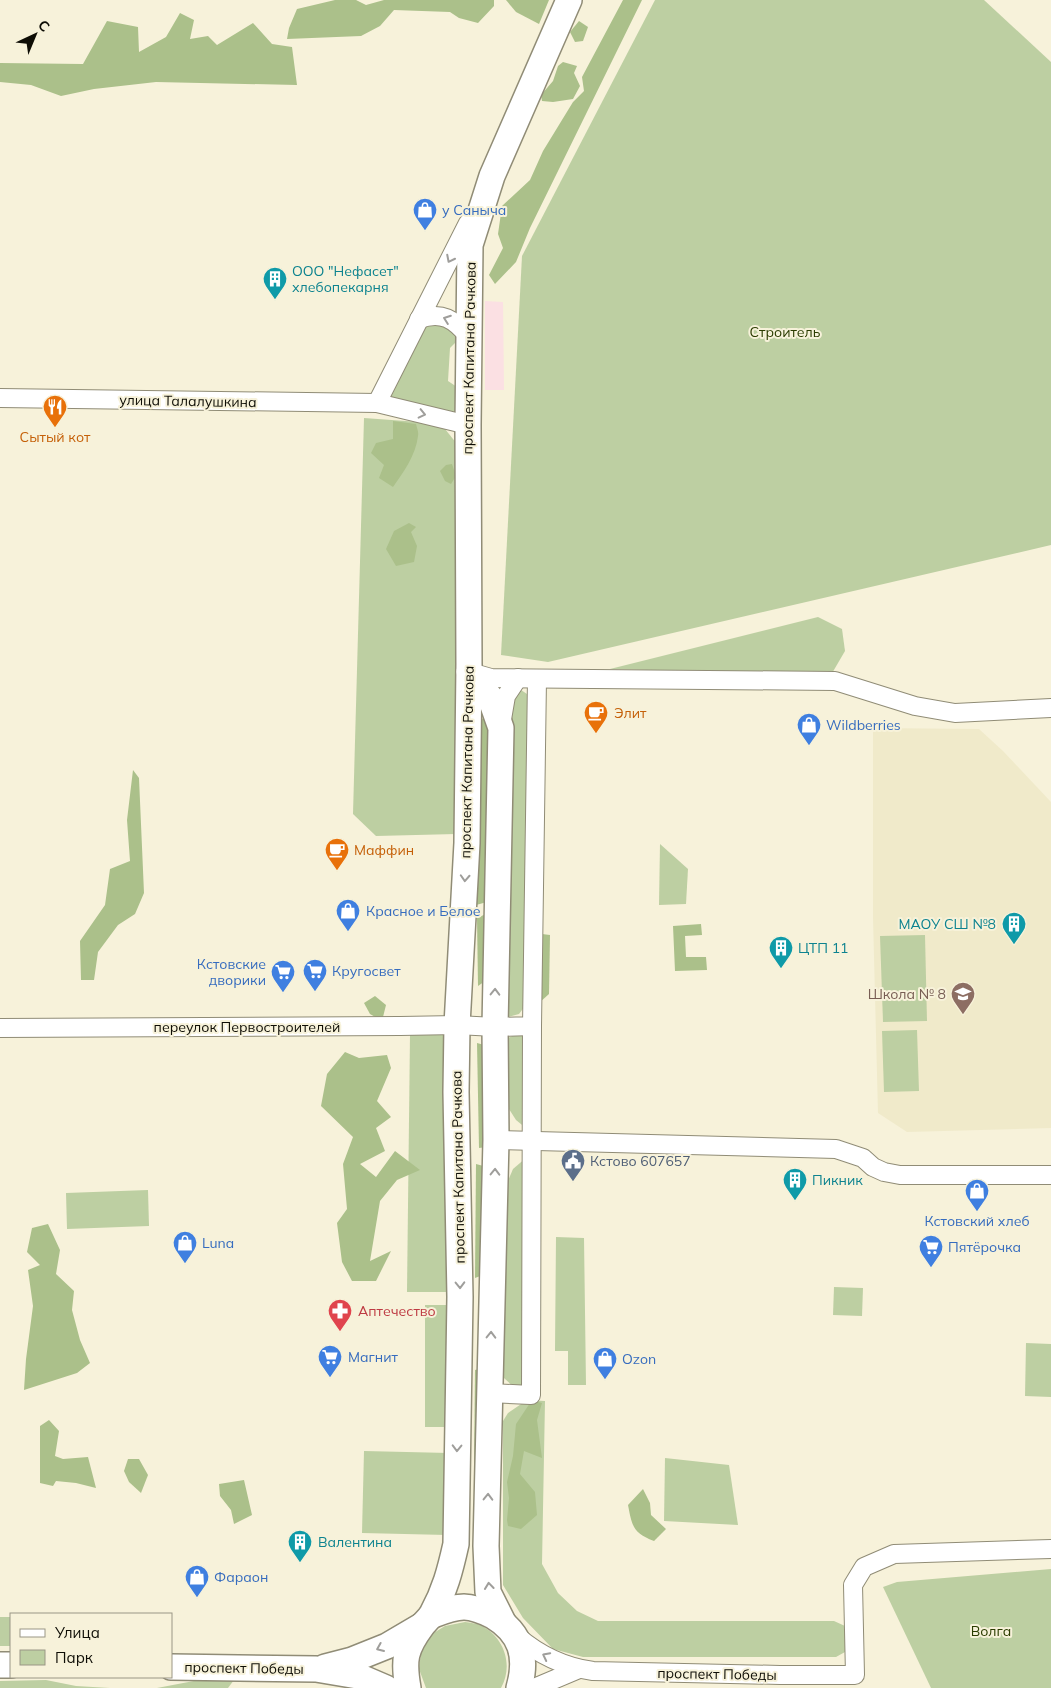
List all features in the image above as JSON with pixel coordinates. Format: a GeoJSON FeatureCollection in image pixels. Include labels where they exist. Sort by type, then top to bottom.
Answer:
{"type":"FeatureCollection","features":[{"type":"Feature","properties":{"kind":"street","name":"проспект Капитана Рачкова"},"geometry":{"type":"LineString","coordinates":[[408,1688],[404,1666],[410,1645],[427,1620],[447,1581],[456,1544],[460,1297],[456,1092],[457,1025],[467,843],[470,245],[489,185],[569,0]]}},
{"type":"Feature","properties":{"kind":"street"},"geometry":{"type":"LineString","coordinates":[[377,403],[489,185]]}},
{"type":"Feature","properties":{"kind":"street"},"geometry":{"type":"LineString","coordinates":[[419,319],[428,316],[449,318],[457,323],[469,336]]}},
{"type":"Feature","properties":{"kind":"street","name":"улица Талалушкина"},"geometry":{"type":"LineString","coordinates":[[0,398],[377,403],[468,424]]}},
{"type":"Feature","properties":{"kind":"street"},"geometry":{"type":"LineString","coordinates":[[469,672],[490,678],[835,681],[915,706],[955,713],[1051,708]]}},
{"type":"Feature","properties":{"kind":"street"},"geometry":{"type":"LineString","coordinates":[[469,672],[490,697],[501,728]]}},
{"type":"Feature","properties":{"kind":"street"},"geometry":{"type":"LineString","coordinates":[[518,678],[506,696],[501,728],[494,1027],[496,1140],[486,1546],[488,1592],[510,1629],[523,1658],[519,1688]]}},
{"type":"Feature","properties":{"kind":"street"},"geometry":{"type":"LineString","coordinates":[[490,1393],[531,1395],[531,1142],[537,679]]}},
{"type":"Feature","properties":{"kind":"street","name":"переулок Первостроителей"},"geometry":{"type":"LineString","coordinates":[[0,1028],[532,1026]]}},
{"type":"Feature","properties":{"kind":"street"},"geometry":{"type":"LineString","coordinates":[[496,1140],[836,1149],[863,1158],[873,1167],[884,1172],[900,1175],[1051,1174]]}},
{"type":"Feature","properties":{"kind":"street"},"geometry":{"type":"LineString","coordinates":[[456,1544],[486,1546]]}},
{"type":"Feature","properties":{"kind":"street","name":"проспект Победы"},"geometry":{"type":"LineString","coordinates":[[510,1629],[531,1649],[556,1662],[593,1671],[779,1682],[855,1675],[853,1585],[864,1567],[894,1554],[1051,1549]]}},
{"type":"Feature","properties":{"kind":"street"},"geometry":{"type":"LineString","coordinates":[[316,1669],[352,1660],[387,1646],[444,1611],[464,1607],[486,1612],[510,1629]]}},
{"type":"Feature","properties":{"kind":"street","name":"проспект Победы"},"geometry":{"type":"LineString","coordinates":[[172,1667],[316,1669]]}},
{"type":"Feature","properties":{"kind":"street"},"geometry":{"type":"LineString","coordinates":[[316,1669],[358,1676],[386,1688]]}},
{"type":"Feature","properties":{"kind":"street"},"geometry":{"type":"LineString","coordinates":[[534,1688],[579,1669]]}},
{"type":"Feature","properties":{"kind":"shaded area"},"geometry":{"type":"Polygon","coordinates":[[[485,301],[503,302],[504,390],[485,390],[485,301]]]}},
{"type":"Feature","properties":{"kind":"shaded area","name":"Школа № 8"},"geometry":{"type":"Polygon","coordinates":[[[873,728],[979,729],[1003,751],[1051,802],[1051,1128],[907,1132],[878,1113],[873,917],[873,728]]]}},
{"type":"Feature","properties":{"kind":"green space"},"geometry":{"type":"Polygon","coordinates":[[[335,0],[356,0],[366,5],[384,0],[494,0],[494,6],[478,23],[459,18],[450,12],[394,10],[380,26],[361,36],[287,39],[289,28],[297,9],[335,0]]]}},
{"type":"Feature","properties":{"kind":"green space"},"geometry":{"type":"Polygon","coordinates":[[[506,0],[549,0],[539,24],[516,12],[506,0]]]}},
{"type":"Feature","properties":{"kind":"green space"},"geometry":{"type":"Polygon","coordinates":[[[623,0],[642,0],[530,228],[516,262],[495,284],[489,275],[503,248],[498,234],[502,206],[530,180],[543,151],[573,102],[584,91],[582,77],[623,0]]]}},
{"type":"Feature","properties":{"kind":"green space","name":"Строитель"},"geometry":{"type":"Polygon","coordinates":[[[655,0],[984,0],[1051,62],[1051,545],[548,662],[501,655],[522,256],[655,0]]]}},
{"type":"Feature","properties":{"kind":"green space"},"geometry":{"type":"Polygon","coordinates":[[[180,13],[194,20],[190,39],[208,36],[217,45],[253,23],[272,44],[292,47],[297,85],[156,82],[94,89],[61,96],[31,85],[0,82],[0,63],[83,64],[107,21],[138,27],[139,52],[166,37],[180,13]]]}},
{"type":"Feature","properties":{"kind":"green space"},"geometry":{"type":"Polygon","coordinates":[[[579,21],[588,27],[583,41],[575,42],[570,32],[579,21]]]}},
{"type":"Feature","properties":{"kind":"green space"},"geometry":{"type":"Polygon","coordinates":[[[563,62],[577,66],[574,73],[580,86],[573,99],[553,102],[542,101],[541,95],[553,81],[558,66],[563,62]]]}},
{"type":"Feature","properties":{"kind":"green space"},"geometry":{"type":"Polygon","coordinates":[[[429,318],[457,328],[458,340],[450,348],[448,381],[457,387],[456,413],[391,397],[429,318]]]}},
{"type":"Feature","properties":{"kind":"green space"},"geometry":{"type":"Polygon","coordinates":[[[364,418],[433,423],[445,429],[457,444],[456,834],[376,836],[353,814],[364,418]]]}},
{"type":"Feature","properties":{"kind":"green space"},"geometry":{"type":"Polygon","coordinates":[[[393,421],[416,424],[418,433],[412,457],[393,487],[379,478],[384,465],[371,453],[376,443],[393,439],[393,421]]]}},
{"type":"Feature","properties":{"kind":"green space"},"geometry":{"type":"Polygon","coordinates":[[[452,464],[456,476],[451,484],[445,481],[440,471],[446,465],[452,464]]]}},
{"type":"Feature","properties":{"kind":"green space"},"geometry":{"type":"Polygon","coordinates":[[[409,523],[416,527],[411,532],[417,546],[414,562],[396,566],[386,549],[394,531],[409,523]]]}},
{"type":"Feature","properties":{"kind":"green space"},"geometry":{"type":"Polygon","coordinates":[[[818,617],[842,629],[845,651],[831,675],[610,669],[818,617]]]}},
{"type":"Feature","properties":{"kind":"green space"},"geometry":{"type":"Polygon","coordinates":[[[521,690],[527,694],[531,705],[528,1002],[519,1014],[508,1017],[508,708],[521,690]]]}},
{"type":"Feature","properties":{"kind":"green space"},"geometry":{"type":"Polygon","coordinates":[[[480,718],[491,721],[487,902],[476,905],[480,718]]]}},
{"type":"Feature","properties":{"kind":"green space"},"geometry":{"type":"Polygon","coordinates":[[[133,770],[139,778],[144,893],[135,914],[118,925],[98,952],[94,980],[81,980],[80,941],[105,905],[110,869],[130,861],[127,820],[133,770]]]}},
{"type":"Feature","properties":{"kind":"green space"},"geometry":{"type":"Polygon","coordinates":[[[660,844],[688,869],[686,904],[659,905],[660,844]]]}},
{"type":"Feature","properties":{"kind":"green space"},"geometry":{"type":"Polygon","coordinates":[[[488,913],[491,977],[478,986],[477,918],[488,913]]]}},
{"type":"Feature","properties":{"kind":"green space"},"geometry":{"type":"Polygon","coordinates":[[[701,924],[702,935],[685,936],[686,957],[706,957],[707,970],[675,971],[673,926],[701,924]]]}},
{"type":"Feature","properties":{"kind":"green space"},"geometry":{"type":"Polygon","coordinates":[[[542,934],[550,935],[549,994],[539,1003],[542,934]]]}},
{"type":"Feature","properties":{"kind":"green space"},"geometry":{"type":"Polygon","coordinates":[[[925,935],[927,1021],[883,1022],[880,936],[925,935]]]}},
{"type":"Feature","properties":{"kind":"green space"},"geometry":{"type":"Polygon","coordinates":[[[375,996],[386,1005],[382,1021],[370,1014],[364,1003],[375,996]]]}},
{"type":"Feature","properties":{"kind":"green space"},"geometry":{"type":"Polygon","coordinates":[[[917,1030],[919,1091],[884,1092],[882,1031],[917,1030]]]}},
{"type":"Feature","properties":{"kind":"green space"},"geometry":{"type":"Polygon","coordinates":[[[519,1033],[527,1041],[527,1129],[516,1120],[509,1109],[508,1038],[519,1033]]]}},
{"type":"Feature","properties":{"kind":"green space"},"geometry":{"type":"Polygon","coordinates":[[[410,1035],[452,1035],[451,1292],[407,1292],[410,1035]]]}},
{"type":"Feature","properties":{"kind":"green space"},"geometry":{"type":"Polygon","coordinates":[[[477,1043],[488,1046],[487,1147],[479,1148],[477,1043]]]}},
{"type":"Feature","properties":{"kind":"green space"},"geometry":{"type":"Polygon","coordinates":[[[345,1052],[359,1058],[387,1055],[391,1068],[377,1101],[391,1117],[376,1128],[385,1151],[360,1164],[376,1177],[395,1151],[420,1170],[397,1180],[380,1201],[370,1261],[391,1251],[376,1281],[352,1281],[342,1262],[337,1223],[347,1209],[343,1164],[353,1137],[321,1106],[327,1074],[345,1052]]]}},
{"type":"Feature","properties":{"kind":"green space"},"geometry":{"type":"Polygon","coordinates":[[[527,1157],[526,1388],[515,1388],[504,1378],[504,1190],[513,1169],[527,1157]]]}},
{"type":"Feature","properties":{"kind":"green space"},"geometry":{"type":"Polygon","coordinates":[[[476,1164],[487,1167],[483,1275],[475,1278],[476,1164]]]}},
{"type":"Feature","properties":{"kind":"green space"},"geometry":{"type":"Polygon","coordinates":[[[148,1190],[149,1226],[67,1229],[66,1193],[148,1190]]]}},
{"type":"Feature","properties":{"kind":"green space"},"geometry":{"type":"Polygon","coordinates":[[[48,1224],[60,1250],[56,1274],[74,1291],[72,1310],[80,1340],[90,1363],[77,1373],[24,1390],[33,1306],[28,1270],[40,1265],[27,1252],[32,1228],[48,1224]]]}},
{"type":"Feature","properties":{"kind":"green space"},"geometry":{"type":"Polygon","coordinates":[[[556,1237],[584,1238],[586,1385],[568,1385],[568,1351],[555,1351],[556,1237]]]}},
{"type":"Feature","properties":{"kind":"green space"},"geometry":{"type":"Polygon","coordinates":[[[834,1287],[863,1288],[862,1316],[833,1315],[834,1287]]]}},
{"type":"Feature","properties":{"kind":"green space"},"geometry":{"type":"Polygon","coordinates":[[[425,1305],[452,1305],[450,1427],[425,1427],[425,1305]]]}},
{"type":"Feature","properties":{"kind":"green space"},"geometry":{"type":"Polygon","coordinates":[[[1026,1343],[1051,1344],[1051,1397],[1025,1396],[1026,1343]]]}},
{"type":"Feature","properties":{"kind":"green space"},"geometry":{"type":"Polygon","coordinates":[[[483,1368],[482,1464],[474,1465],[475,1370],[483,1368]]]}},
{"type":"Feature","properties":{"kind":"green space"},"geometry":{"type":"Polygon","coordinates":[[[527,1400],[545,1401],[542,1564],[558,1593],[577,1611],[598,1621],[834,1621],[845,1626],[845,1652],[836,1657],[583,1657],[553,1649],[523,1618],[503,1585],[503,1421],[508,1413],[527,1400]]]}},
{"type":"Feature","properties":{"kind":"green space"},"geometry":{"type":"Polygon","coordinates":[[[532,1400],[542,1403],[537,1420],[542,1458],[524,1451],[520,1474],[535,1492],[537,1515],[521,1529],[508,1526],[509,1498],[507,1482],[513,1456],[516,1424],[532,1400]]]}},
{"type":"Feature","properties":{"kind":"green space"},"geometry":{"type":"Polygon","coordinates":[[[49,1420],[59,1431],[55,1456],[63,1459],[88,1457],[96,1488],[56,1481],[53,1486],[40,1483],[40,1426],[49,1420]]]}},
{"type":"Feature","properties":{"kind":"green space"},"geometry":{"type":"Polygon","coordinates":[[[364,1451],[449,1453],[447,1535],[362,1533],[364,1451]]]}},
{"type":"Feature","properties":{"kind":"green space"},"geometry":{"type":"Polygon","coordinates":[[[665,1458],[729,1465],[738,1525],[664,1521],[665,1458]]]}},
{"type":"Feature","properties":{"kind":"green space"},"geometry":{"type":"Polygon","coordinates":[[[128,1459],[139,1459],[148,1475],[141,1493],[129,1482],[124,1471],[128,1459]]]}},
{"type":"Feature","properties":{"kind":"green space"},"geometry":{"type":"Polygon","coordinates":[[[244,1480],[252,1515],[234,1524],[231,1510],[220,1496],[219,1484],[244,1480]]]}},
{"type":"Feature","properties":{"kind":"green space"},"geometry":{"type":"Polygon","coordinates":[[[643,1489],[650,1503],[651,1515],[666,1529],[654,1541],[638,1532],[632,1524],[629,1512],[628,1505],[643,1489]]]}},
{"type":"Feature","properties":{"kind":"green space","name":"Волга"},"geometry":{"type":"Polygon","coordinates":[[[1051,1569],[1051,1688],[931,1688],[883,1587],[897,1582],[1051,1569]]]}},
{"type":"Feature","properties":{"kind":"green space"},"geometry":{"type":"Polygon","coordinates":[[[0,1617],[10,1617],[10,1646],[0,1646],[0,1617]]]}},
{"type":"Feature","properties":{"kind":"green space"},"geometry":{"type":"Polygon","coordinates":[[[465,1622],[478,1624],[488,1630],[501,1644],[507,1670],[501,1688],[426,1688],[419,1669],[421,1653],[432,1634],[445,1626],[465,1622]]]}},
{"type":"Feature","properties":{"kind":"green space"},"geometry":{"type":"Polygon","coordinates":[[[46,1680],[76,1686],[110,1688],[0,1688],[0,1681],[46,1680]]]}},
{"type":"Feature","properties":{"kind":"green space"},"geometry":{"type":"Polygon","coordinates":[[[199,1680],[234,1680],[228,1688],[157,1688],[199,1680]]]}},
{"type":"Feature","properties":{"kind":"place","name":"у Саныча"},"geometry":{"type":"Point","coordinates":[425,231]}},
{"type":"Feature","properties":{"kind":"place","name":"ООО \"Нефасет\" хлебопекарня"},"geometry":{"type":"Point","coordinates":[275,300]}},
{"type":"Feature","properties":{"kind":"place","name":"Сытый кот"},"geometry":{"type":"Point","coordinates":[55,428]}},
{"type":"Feature","properties":{"kind":"place","name":"Элит"},"geometry":{"type":"Point","coordinates":[596,734]}},
{"type":"Feature","properties":{"kind":"place","name":"Wildberries"},"geometry":{"type":"Point","coordinates":[809,746]}},
{"type":"Feature","properties":{"kind":"place","name":"Маффин"},"geometry":{"type":"Point","coordinates":[337,871]}},
{"type":"Feature","properties":{"kind":"place","name":"Красное и Белое"},"geometry":{"type":"Point","coordinates":[348,932]}},
{"type":"Feature","properties":{"kind":"place","name":"МАОУ СШ №8"},"geometry":{"type":"Point","coordinates":[1014,945]}},
{"type":"Feature","properties":{"kind":"place","name":"ЦТП 11"},"geometry":{"type":"Point","coordinates":[781,969]}},
{"type":"Feature","properties":{"kind":"place","name":"Кругосвет"},"geometry":{"type":"Point","coordinates":[315,992]}},
{"type":"Feature","properties":{"kind":"place","name":"Кстовские дворики"},"geometry":{"type":"Point","coordinates":[283,993]}},
{"type":"Feature","properties":{"kind":"place","name":"Школа № 8"},"geometry":{"type":"Point","coordinates":[963,1015]}},
{"type":"Feature","properties":{"kind":"place","name":"Кстово 607657"},"geometry":{"type":"Point","coordinates":[573,1182]}},
{"type":"Feature","properties":{"kind":"place","name":"Пикник"},"geometry":{"type":"Point","coordinates":[795,1201]}},
{"type":"Feature","properties":{"kind":"place","name":"Кстовский хлеб"},"geometry":{"type":"Point","coordinates":[977,1212]}},
{"type":"Feature","properties":{"kind":"place","name":"Luna"},"geometry":{"type":"Point","coordinates":[185,1264]}},
{"type":"Feature","properties":{"kind":"place","name":"Пятёрочка"},"geometry":{"type":"Point","coordinates":[931,1268]}},
{"type":"Feature","properties":{"kind":"place","name":"Аптечество"},"geometry":{"type":"Point","coordinates":[340,1332]}},
{"type":"Feature","properties":{"kind":"place","name":"Магнит"},"geometry":{"type":"Point","coordinates":[330,1378]}},
{"type":"Feature","properties":{"kind":"place","name":"Ozon"},"geometry":{"type":"Point","coordinates":[605,1380]}},
{"type":"Feature","properties":{"kind":"place","name":"Валентина"},"geometry":{"type":"Point","coordinates":[300,1563]}},
{"type":"Feature","properties":{"kind":"place","name":"Фараон"},"geometry":{"type":"Point","coordinates":[197,1598]}}]}
